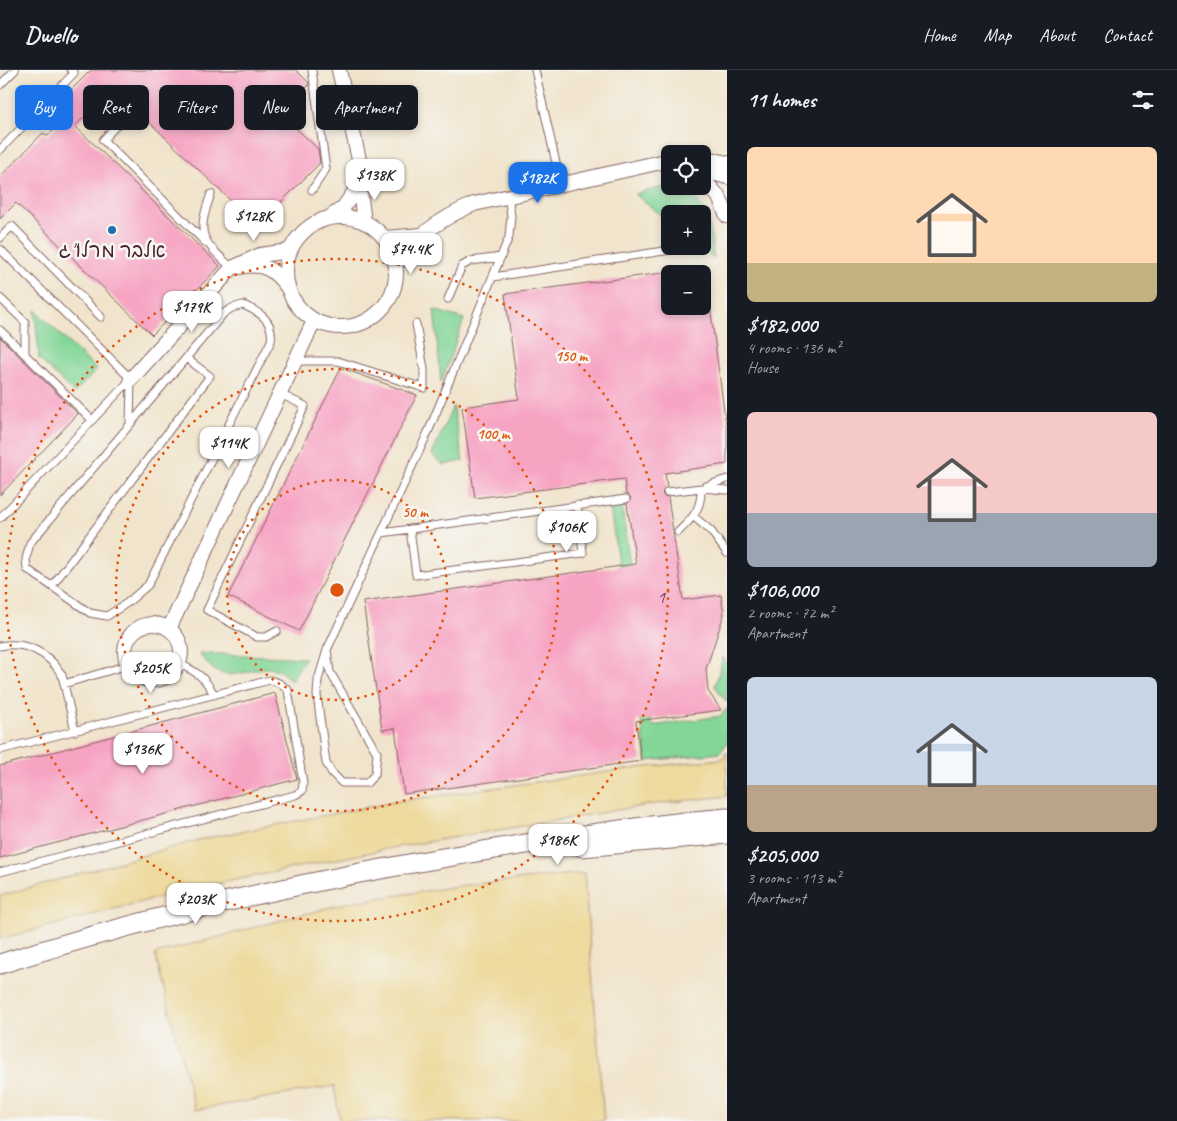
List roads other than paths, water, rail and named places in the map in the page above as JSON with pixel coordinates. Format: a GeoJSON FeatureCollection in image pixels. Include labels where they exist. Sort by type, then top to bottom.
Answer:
{"type":"FeatureCollection","features":[{"type":"Feature","properties":{"kind":"main road"},"geometry":{"type":"LineString","coordinates":[[0,964],[78,940],[214,903],[387,867],[625,828],[727,818]]}},
{"type":"Feature","properties":{"kind":"main road"},"geometry":{"type":"LineString","coordinates":[[387,867],[727,834]]}},
{"type":"Feature","properties":{"kind":"street"},"geometry":{"type":"LineString","coordinates":[[339,70],[358,152],[359,185],[364,221]]}},
{"type":"Feature","properties":{"kind":"street"},"geometry":{"type":"LineString","coordinates":[[711,159],[727,163]]}},
{"type":"Feature","properties":{"kind":"street"},"geometry":{"type":"LineString","coordinates":[[396,264],[403,253],[422,235],[462,209],[508,195],[661,163]]}},
{"type":"Feature","properties":{"kind":"street"},"geometry":{"type":"LineString","coordinates":[[652,166],[661,166]]}},
{"type":"Feature","properties":{"kind":"street"},"geometry":{"type":"LineString","coordinates":[[711,173],[727,178]]}},
{"type":"Feature","properties":{"kind":"street"},"geometry":{"type":"LineString","coordinates":[[287,288],[285,270],[289,252],[298,236],[313,224],[330,217],[343,208],[359,185]]}},
{"type":"Feature","properties":{"kind":"street"},"geometry":{"type":"LineString","coordinates":[[711,189],[718,197],[727,216]]}},
{"type":"Feature","properties":{"kind":"street"},"geometry":{"type":"LineString","coordinates":[[232,268],[249,265],[264,267],[276,273],[294,302],[304,314],[314,321],[334,328],[351,327],[367,321],[381,311],[391,297],[396,281],[396,264],[392,250],[376,228],[364,221],[347,217],[330,217]]}},
{"type":"Feature","properties":{"kind":"street"},"geometry":{"type":"LineString","coordinates":[[385,238],[422,235]]}},
{"type":"Feature","properties":{"kind":"street"},"geometry":{"type":"LineString","coordinates":[[132,378],[232,268],[260,255],[289,252]]}},
{"type":"Feature","properties":{"kind":"street"},"geometry":{"type":"LineString","coordinates":[[169,629],[314,321]]}},
{"type":"Feature","properties":{"kind":"street"},"geometry":{"type":"LineString","coordinates":[[154,624],[169,629],[177,638],[180,646],[179,664],[167,676],[149,680],[141,677],[128,665],[125,656],[126,646],[136,630],[154,624]]}},
{"type":"Feature","properties":{"kind":"lane"},"geometry":{"type":"LineString","coordinates":[[0,85],[15,70]]}},
{"type":"Feature","properties":{"kind":"lane"},"geometry":{"type":"LineString","coordinates":[[0,150],[74,73],[70,70]]}},
{"type":"Feature","properties":{"kind":"lane"},"geometry":{"type":"LineString","coordinates":[[312,70],[326,169],[312,190]]}},
{"type":"Feature","properties":{"kind":"lane"},"geometry":{"type":"LineString","coordinates":[[535,70],[561,185]]}},
{"type":"Feature","properties":{"kind":"lane"},"geometry":{"type":"LineString","coordinates":[[112,130],[103,140],[232,268]]}},
{"type":"Feature","properties":{"kind":"lane"},"geometry":{"type":"LineString","coordinates":[[205,242],[202,229],[204,214],[211,194]]}},
{"type":"Feature","properties":{"kind":"lane"},"geometry":{"type":"LineString","coordinates":[[327,650],[330,672],[377,753],[375,774],[366,783],[342,783],[332,773],[326,763],[317,695],[318,680],[327,650],[429,430],[509,237],[511,224],[508,195]]}},
{"type":"Feature","properties":{"kind":"lane"},"geometry":{"type":"LineString","coordinates":[[0,238],[12,226],[101,317]]}},
{"type":"Feature","properties":{"kind":"lane"},"geometry":{"type":"LineString","coordinates":[[0,249],[132,378],[130,425]]}},
{"type":"Feature","properties":{"kind":"lane"},"geometry":{"type":"LineString","coordinates":[[493,277],[661,251]]}},
{"type":"Feature","properties":{"kind":"lane"},"geometry":{"type":"LineString","coordinates":[[448,300],[462,266],[471,261],[501,257]]}},
{"type":"Feature","properties":{"kind":"lane"},"geometry":{"type":"LineString","coordinates":[[0,298],[24,322],[25,354]]}},
{"type":"Feature","properties":{"kind":"lane"},"geometry":{"type":"LineString","coordinates":[[242,305],[251,308],[268,321],[272,331],[271,341],[148,586],[107,616],[90,613],[27,569],[26,559],[30,543],[186,358],[224,313],[232,308],[242,305]]}},
{"type":"Feature","properties":{"kind":"lane"},"geometry":{"type":"LineString","coordinates":[[296,361],[338,361],[424,388],[424,369],[416,324]]}},
{"type":"Feature","properties":{"kind":"lane"},"geometry":{"type":"LineString","coordinates":[[0,330],[92,420]]}},
{"type":"Feature","properties":{"kind":"lane"},"geometry":{"type":"LineString","coordinates":[[52,586],[210,376],[186,358]]}},
{"type":"Feature","properties":{"kind":"lane"},"geometry":{"type":"LineString","coordinates":[[0,518],[132,378]]}},
{"type":"Feature","properties":{"kind":"lane"},"geometry":{"type":"LineString","coordinates":[[276,631],[266,637],[257,637],[207,610],[305,406],[280,394]]}},
{"type":"Feature","properties":{"kind":"lane"},"geometry":{"type":"LineString","coordinates":[[701,488],[727,479]]}},
{"type":"Feature","properties":{"kind":"lane"},"geometry":{"type":"LineString","coordinates":[[678,532],[693,516],[702,502],[701,488]]}},
{"type":"Feature","properties":{"kind":"lane"},"geometry":{"type":"LineString","coordinates":[[667,492],[701,488],[727,490]]}},
{"type":"Feature","properties":{"kind":"lane"},"geometry":{"type":"LineString","coordinates":[[382,533],[626,498]]}},
{"type":"Feature","properties":{"kind":"lane"},"geometry":{"type":"LineString","coordinates":[[410,529],[416,575],[584,553],[577,505]]}},
{"type":"Feature","properties":{"kind":"lane"},"geometry":{"type":"LineString","coordinates":[[693,516],[712,531],[727,553]]}},
{"type":"Feature","properties":{"kind":"lane"},"geometry":{"type":"LineString","coordinates":[[0,646],[24,644],[50,659],[62,675],[75,731]]}},
{"type":"Feature","properties":{"kind":"lane"},"geometry":{"type":"LineString","coordinates":[[179,664],[197,672],[208,682],[214,695]]}},
{"type":"Feature","properties":{"kind":"lane"},"geometry":{"type":"LineString","coordinates":[[64,684],[128,665]]}},
{"type":"Feature","properties":{"kind":"lane"},"geometry":{"type":"LineString","coordinates":[[0,750],[270,680],[280,683],[288,690],[303,783],[302,791],[295,795],[0,872]]}},
{"type":"Feature","properties":{"kind":"place","name":"אלבר מרלו\"ג"},"geometry":{"type":"Point","coordinates":[112,230]}}]}
